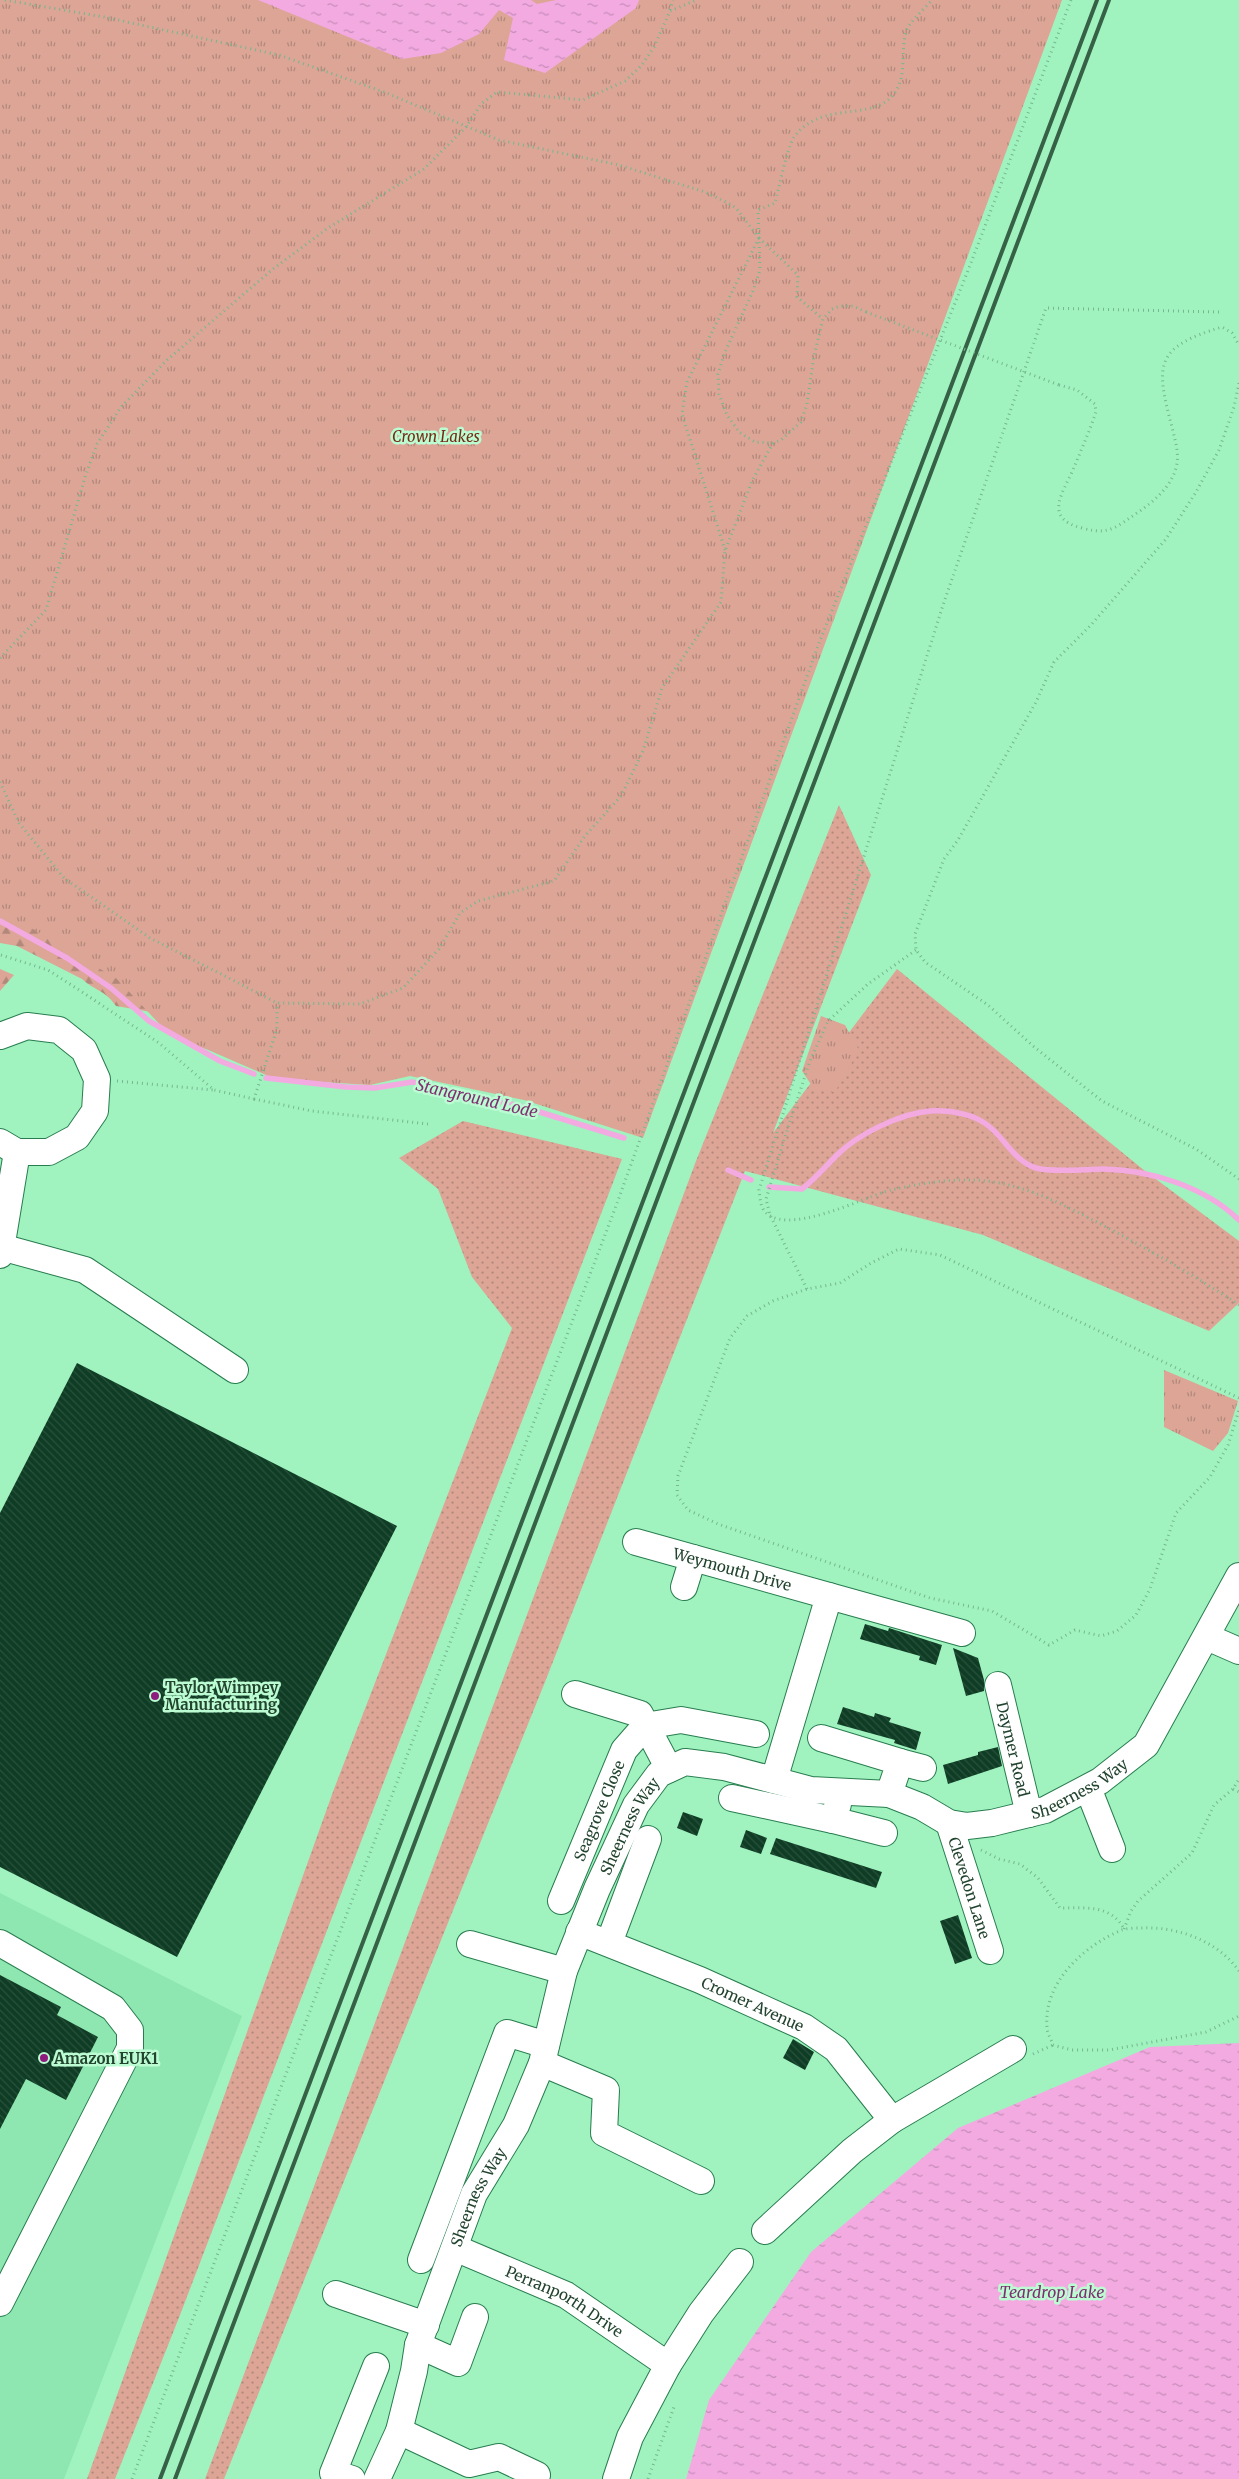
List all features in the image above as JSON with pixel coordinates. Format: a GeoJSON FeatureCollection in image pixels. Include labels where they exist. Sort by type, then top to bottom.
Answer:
{"type":"FeatureCollection","features":[{"type":"Feature","properties":{"kind":"street"},"geometry":{"type":"LineString","coordinates":[[0,1036],[27,1026],[59,1030],[84,1050],[97,1079],[95,1111],[77,1137],[49,1152],[8,1147],[1,1251],[85,1270],[235,1370]]}},
{"type":"Feature","properties":{"kind":"street","name":"Weymouth Drive"},"geometry":{"type":"LineString","coordinates":[[636,1542],[962,1632]]}},
{"type":"Feature","properties":{"kind":"street"},"geometry":{"type":"LineString","coordinates":[[684,1587],[694,1558]]}},
{"type":"Feature","properties":{"kind":"street","name":"Sheerness Way"},"geometry":{"type":"LineString","coordinates":[[377,2479],[399,2431],[422,2335],[474,2194],[516,2125],[544,2054],[564,1970],[596,1889],[636,1805],[659,1774],[685,1762],[724,1767],[810,1790],[890,1794],[958,1825],[992,1823],[1045,1810],[1100,1781],[1146,1745],[1208,1637],[1239,1576]]}},
{"type":"Feature","properties":{"kind":"street"},"geometry":{"type":"LineString","coordinates":[[774,1780],[829,1596]]}},
{"type":"Feature","properties":{"kind":"street"},"geometry":{"type":"LineString","coordinates":[[1208,1637],[1239,1651]]}},
{"type":"Feature","properties":{"kind":"street","name":"Daymer Road"},"geometry":{"type":"LineString","coordinates":[[998,1684],[1029,1814]]}},
{"type":"Feature","properties":{"kind":"street"},"geometry":{"type":"LineString","coordinates":[[575,1694],[640,1714],[669,1770]]}},
{"type":"Feature","properties":{"kind":"street"},"geometry":{"type":"LineString","coordinates":[[645,1726],[681,1720],[756,1734]]}},
{"type":"Feature","properties":{"kind":"street","name":"Seagrove Close"},"geometry":{"type":"LineString","coordinates":[[561,1901],[624,1750],[645,1726]]}},
{"type":"Feature","properties":{"kind":"street"},"geometry":{"type":"LineString","coordinates":[[821,1738],[912,1765],[890,1794]]}},
{"type":"Feature","properties":{"kind":"street"},"geometry":{"type":"LineString","coordinates":[[1088,1788],[1112,1849]]}},
{"type":"Feature","properties":{"kind":"street"},"geometry":{"type":"LineString","coordinates":[[833,1820],[842,1793]]}},
{"type":"Feature","properties":{"kind":"street"},"geometry":{"type":"LineString","coordinates":[[732,1798],[884,1833]]}},
{"type":"Feature","properties":{"kind":"street","name":"Clevedon Lane"},"geometry":{"type":"LineString","coordinates":[[958,1825],[990,1951]]}},
{"type":"Feature","properties":{"kind":"street","name":"Sheerness Way"},"geometry":{"type":"LineString","coordinates":[[609,1943],[648,1839]]}},
{"type":"Feature","properties":{"kind":"street","name":"Cromer Avenue"},"geometry":{"type":"LineString","coordinates":[[579,1932],[700,1980],[804,2027],[836,2049],[892,2120]]}},
{"type":"Feature","properties":{"kind":"street"},"geometry":{"type":"LineString","coordinates":[[0,1943],[113,2008],[130,2030],[130,2048],[0,2303]]}},
{"type":"Feature","properties":{"kind":"street"},"geometry":{"type":"LineString","coordinates":[[470,1944],[564,1970]]}},
{"type":"Feature","properties":{"kind":"street","name":"Sheerness Way"},"geometry":{"type":"LineString","coordinates":[[421,2260],[468,2133],[508,2033],[544,2054]]}},
{"type":"Feature","properties":{"kind":"street"},"geometry":{"type":"LineString","coordinates":[[765,2231],[852,2151],[892,2120],[1020,2053]]}},
{"type":"Feature","properties":{"kind":"street"},"geometry":{"type":"LineString","coordinates":[[544,2054],[606,2090],[604,2134],[701,2181]]}},
{"type":"Feature","properties":{"kind":"street"},"geometry":{"type":"LineString","coordinates":[[468,2133],[501,2150]]}},
{"type":"Feature","properties":{"kind":"street","name":"Perranporth Drive"},"geometry":{"type":"LineString","coordinates":[[455,2248],[566,2295],[668,2365]]}},
{"type":"Feature","properties":{"kind":"street"},"geometry":{"type":"LineString","coordinates":[[616,2479],[630,2437],[668,2365],[701,2313],[740,2262]]}},
{"type":"Feature","properties":{"kind":"street"},"geometry":{"type":"LineString","coordinates":[[336,2294],[422,2335],[458,2363],[475,2317]]}},
{"type":"Feature","properties":{"kind":"street"},"geometry":{"type":"LineString","coordinates":[[339,2477],[376,2366]]}},
{"type":"Feature","properties":{"kind":"street"},"geometry":{"type":"LineString","coordinates":[[399,2431],[469,2464],[499,2457],[537,2475]]}},
{"type":"Feature","properties":{"kind":"path"},"geometry":{"type":"LineString","coordinates":[[5,0],[104,17],[279,55],[331,71],[499,140],[619,164],[705,192],[736,208],[759,238],[798,276],[797,297],[823,319]]}},
{"type":"Feature","properties":{"kind":"path"},"geometry":{"type":"LineString","coordinates":[[0,658],[46,610],[97,444],[121,407],[166,360],[273,269],[328,228],[424,169],[466,127],[481,104],[497,92],[583,100],[625,81],[642,65],[654,47],[673,0]]}},
{"type":"Feature","properties":{"kind":"path"},"geometry":{"type":"LineString","coordinates":[[670,11],[697,0]]}},
{"type":"Feature","properties":{"kind":"path"},"geometry":{"type":"LineString","coordinates":[[932,0],[906,30],[902,80],[892,96],[872,108],[832,113],[811,122],[794,138],[775,203],[758,210],[760,270],[758,279],[724,352],[718,374],[719,394],[727,415],[739,432],[755,442],[773,443],[789,436],[801,422],[807,404],[814,356],[823,319],[832,309],[840,306],[853,306],[1059,386],[1085,394],[1095,404],[1096,412],[1075,466],[1058,501],[1060,513],[1065,521],[1074,527],[1102,533],[1112,530],[1146,507],[1168,486],[1176,470],[1176,443],[1162,386],[1168,353],[1181,342],[1222,327],[1232,333],[1239,345]]}},
{"type":"Feature","properties":{"kind":"path"},"geometry":{"type":"LineString","coordinates":[[132,2479],[616,1206],[819,642],[969,268],[1071,0]]}},
{"type":"Feature","properties":{"kind":"path"},"geometry":{"type":"LineString","coordinates":[[725,551],[682,414],[687,382],[759,238]]}},
{"type":"Feature","properties":{"kind":"path"},"geometry":{"type":"LineString","coordinates":[[1219,312],[1046,308],[934,634],[758,1190],[762,1209],[770,1215],[790,1221],[846,1207],[890,1190],[928,1183],[974,1180],[1024,1187],[1070,1208],[1143,1246],[1239,1305]]}},
{"type":"Feature","properties":{"kind":"path"},"geometry":{"type":"LineString","coordinates":[[1239,383],[1234,407],[1218,450],[1166,539],[1092,625],[1054,662],[1036,702],[958,840],[944,860],[915,934],[916,950],[925,962],[988,1005],[1033,1046],[1102,1101],[1196,1149],[1239,1179]]}},
{"type":"Feature","properties":{"kind":"path"},"geometry":{"type":"LineString","coordinates":[[0,782],[19,823],[64,878],[150,938],[277,1003],[360,1004],[403,988],[440,949],[460,913],[478,901],[554,881],[585,836],[621,796],[643,751],[662,688],[720,602],[725,551],[752,482],[773,443]]}},
{"type":"Feature","properties":{"kind":"path"},"geometry":{"type":"LineString","coordinates":[[807,1289],[770,1215],[766,1198],[810,1061],[828,1021],[868,984],[916,950]]}},
{"type":"Feature","properties":{"kind":"path"},"geometry":{"type":"LineString","coordinates":[[2,955],[48,970],[159,1043],[214,1090]]}},
{"type":"Feature","properties":{"kind":"path"},"geometry":{"type":"LineString","coordinates":[[254,1099],[277,1029],[277,1003]]}},
{"type":"Feature","properties":{"kind":"path"},"geometry":{"type":"LineString","coordinates":[[97,1079],[214,1090],[312,1111],[428,1124]]}},
{"type":"Feature","properties":{"kind":"path"},"geometry":{"type":"LineString","coordinates":[[1239,1398],[940,1255],[899,1249],[871,1263],[840,1284],[807,1289],[773,1301],[747,1316],[730,1338],[678,1476],[677,1495],[688,1510],[718,1524],[920,1595],[992,1611],[1049,1645],[1075,1630],[1101,1636],[1117,1630],[1136,1615],[1150,1589],[1161,1551],[1176,1513],[1210,1477],[1228,1445],[1239,1410]]}},
{"type":"Feature","properties":{"kind":"path"},"geometry":{"type":"LineString","coordinates":[[1124,1929],[1130,1911],[1138,1901],[1192,1853],[1214,1804],[1233,1788],[1239,1779]]}},
{"type":"Feature","properties":{"kind":"path"},"geometry":{"type":"LineString","coordinates":[[1233,1788],[1239,1792]]}},
{"type":"Feature","properties":{"kind":"path"},"geometry":{"type":"LineString","coordinates":[[958,1825],[973,1845],[999,1859],[1020,1864],[1038,1878],[1060,1908],[1087,1907],[1107,1912],[1118,1919],[1124,1929]]}},
{"type":"Feature","properties":{"kind":"path"},"geometry":{"type":"LineString","coordinates":[[1053,2045],[1047,2027],[1048,2004],[1068,1966],[1086,1952],[1124,1929],[1154,1927],[1182,1933],[1214,1946],[1239,1971]]}},
{"type":"Feature","properties":{"kind":"path"},"geometry":{"type":"LineString","coordinates":[[1020,2053],[1053,2045],[1072,2050],[1109,2050],[1206,2032],[1239,2016]]}},
{"type":"Feature","properties":{"kind":"path"},"geometry":{"type":"LineString","coordinates":[[648,2479],[677,2398]]}},
{"type":"Feature","properties":{"kind":"shaded area"},"geometry":{"type":"Polygon","coordinates":[[[0,1893],[242,2016],[64,2479],[0,2479],[0,1893]]]}},
{"type":"Feature","properties":{"kind":"green space","name":"Crown Lakes"},"geometry":{"type":"Polygon","coordinates":[[[0,0],[1062,0],[643,1138],[524,1100],[410,1076],[370,1085],[275,1079],[167,1032],[117,979],[33,929],[0,915],[0,0]]]}},
{"type":"Feature","properties":{"kind":"green space"},"geometry":{"type":"Polygon","coordinates":[[[839,805],[871,875],[773,1133],[897,969],[1145,1171],[1239,1241],[1239,1303],[1209,1331],[983,1235],[745,1171],[545,1682],[224,2479],[205,2479],[696,1161],[839,805]]]}},
{"type":"Feature","properties":{"kind":"green space"},"geometry":{"type":"Polygon","coordinates":[[[0,827],[228,1055],[196,1046],[197,1042],[157,1013],[116,1006],[108,997],[82,979],[17,946],[0,943],[0,827]]]}},
{"type":"Feature","properties":{"kind":"green space"},"geometry":{"type":"Polygon","coordinates":[[[0,969],[14,975],[0,991],[0,969]]]}},
{"type":"Feature","properties":{"kind":"green space"},"geometry":{"type":"Polygon","coordinates":[[[821,1016],[845,1025],[859,1050],[835,1092],[814,1089],[802,1071],[821,1016]]]}},
{"type":"Feature","properties":{"kind":"green space"},"geometry":{"type":"Polygon","coordinates":[[[463,1121],[622,1159],[180,2315],[115,2479],[87,2479],[334,1789],[512,1328],[472,1277],[438,1189],[399,1158],[463,1121]]]}},
{"type":"Feature","properties":{"kind":"green space"},"geometry":{"type":"Polygon","coordinates":[[[1164,1370],[1238,1401],[1228,1433],[1213,1451],[1164,1427],[1164,1370]]]}},
{"type":"Feature","properties":{"kind":"water"},"geometry":{"type":"Polygon","coordinates":[[[258,0],[531,0],[537,4],[556,0],[639,0],[636,8],[545,73],[504,60],[513,18],[499,10],[479,34],[441,53],[402,59],[258,0]]]}},
{"type":"Feature","properties":{"kind":"water","name":"Teardrop Lake"},"geometry":{"type":"Polygon","coordinates":[[[1239,2043],[1239,2479],[686,2479],[709,2400],[811,2252],[958,2128],[1150,2047],[1239,2043]]]}},
{"type":"Feature","properties":{"kind":"building","name":"Taylor Wimpey Manufacturing"},"geometry":{"type":"Polygon","coordinates":[[[77,1363],[397,1526],[177,1957],[0,1867],[0,1513],[77,1363]]]}},
{"type":"Feature","properties":{"kind":"building"},"geometry":{"type":"Polygon","coordinates":[[[865,1624],[888,1631],[889,1628],[942,1645],[936,1665],[919,1660],[920,1656],[860,1639],[865,1624]]]}},
{"type":"Feature","properties":{"kind":"building"},"geometry":{"type":"Polygon","coordinates":[[[953,1648],[978,1658],[984,1680],[984,1691],[966,1696],[953,1648]]]}},
{"type":"Feature","properties":{"kind":"building"},"geometry":{"type":"Polygon","coordinates":[[[843,1707],[874,1717],[875,1713],[891,1718],[889,1722],[921,1732],[916,1750],[894,1743],[895,1740],[837,1724],[843,1707]]]}},
{"type":"Feature","properties":{"kind":"building"},"geometry":{"type":"Polygon","coordinates":[[[998,1747],[1002,1766],[948,1784],[943,1765],[998,1747]]]}},
{"type":"Feature","properties":{"kind":"building"},"geometry":{"type":"Polygon","coordinates":[[[683,1812],[703,1819],[697,1836],[677,1828],[683,1812]]]}},
{"type":"Feature","properties":{"kind":"building"},"geometry":{"type":"Polygon","coordinates":[[[746,1830],[767,1838],[761,1854],[740,1847],[746,1830]]]}},
{"type":"Feature","properties":{"kind":"building"},"geometry":{"type":"Polygon","coordinates":[[[776,1838],[882,1872],[876,1888],[770,1854],[776,1838]]]}},
{"type":"Feature","properties":{"kind":"building"},"geometry":{"type":"Polygon","coordinates":[[[958,1915],[972,1958],[955,1964],[940,1921],[958,1915]]]}},
{"type":"Feature","properties":{"kind":"building","name":"Amazon EUK1"},"geometry":{"type":"Polygon","coordinates":[[[0,1975],[61,2007],[57,2015],[98,2037],[66,2100],[26,2079],[0,2129],[0,1975]]]}},
{"type":"Feature","properties":{"kind":"building"},"geometry":{"type":"Polygon","coordinates":[[[793,2039],[814,2052],[805,2070],[783,2058],[793,2039]]]}},
{"type":"Feature","properties":{"kind":"waterway","name":"Stanground Lode"},"geometry":{"type":"LineString","coordinates":[[0,921],[67,958],[111,988],[149,1021],[220,1061],[254,1074]]}},
{"type":"Feature","properties":{"kind":"waterway","name":"Stanground Lode"},"geometry":{"type":"LineString","coordinates":[[266,1078],[346,1087],[375,1088],[412,1082],[520,1106],[624,1138]]}},
{"type":"Feature","properties":{"kind":"waterway","name":"Stanground Lode"},"geometry":{"type":"LineString","coordinates":[[769,1187],[802,1189],[846,1147],[868,1132],[907,1116],[931,1111],[947,1111],[971,1116],[985,1123],[1017,1156],[1036,1168],[1060,1171],[1122,1170],[1158,1177],[1176,1182],[1210,1198],[1239,1220]]}},
{"type":"Feature","properties":{"kind":"waterway"},"geometry":{"type":"LineString","coordinates":[[728,1170],[751,1180]]}},
{"type":"Feature","properties":{"kind":"railway"},"geometry":{"type":"LineString","coordinates":[[160,2479],[1097,0]]}},
{"type":"Feature","properties":{"kind":"railway"},"geometry":{"type":"LineString","coordinates":[[175,2479],[1109,0]]}},
{"type":"Feature","properties":{"kind":"place","name":"Taylor Wimpey Manufacturing"},"geometry":{"type":"Point","coordinates":[155,1696]}},
{"type":"Feature","properties":{"kind":"place","name":"Amazon EUK1"},"geometry":{"type":"Point","coordinates":[44,2058]}}]}
